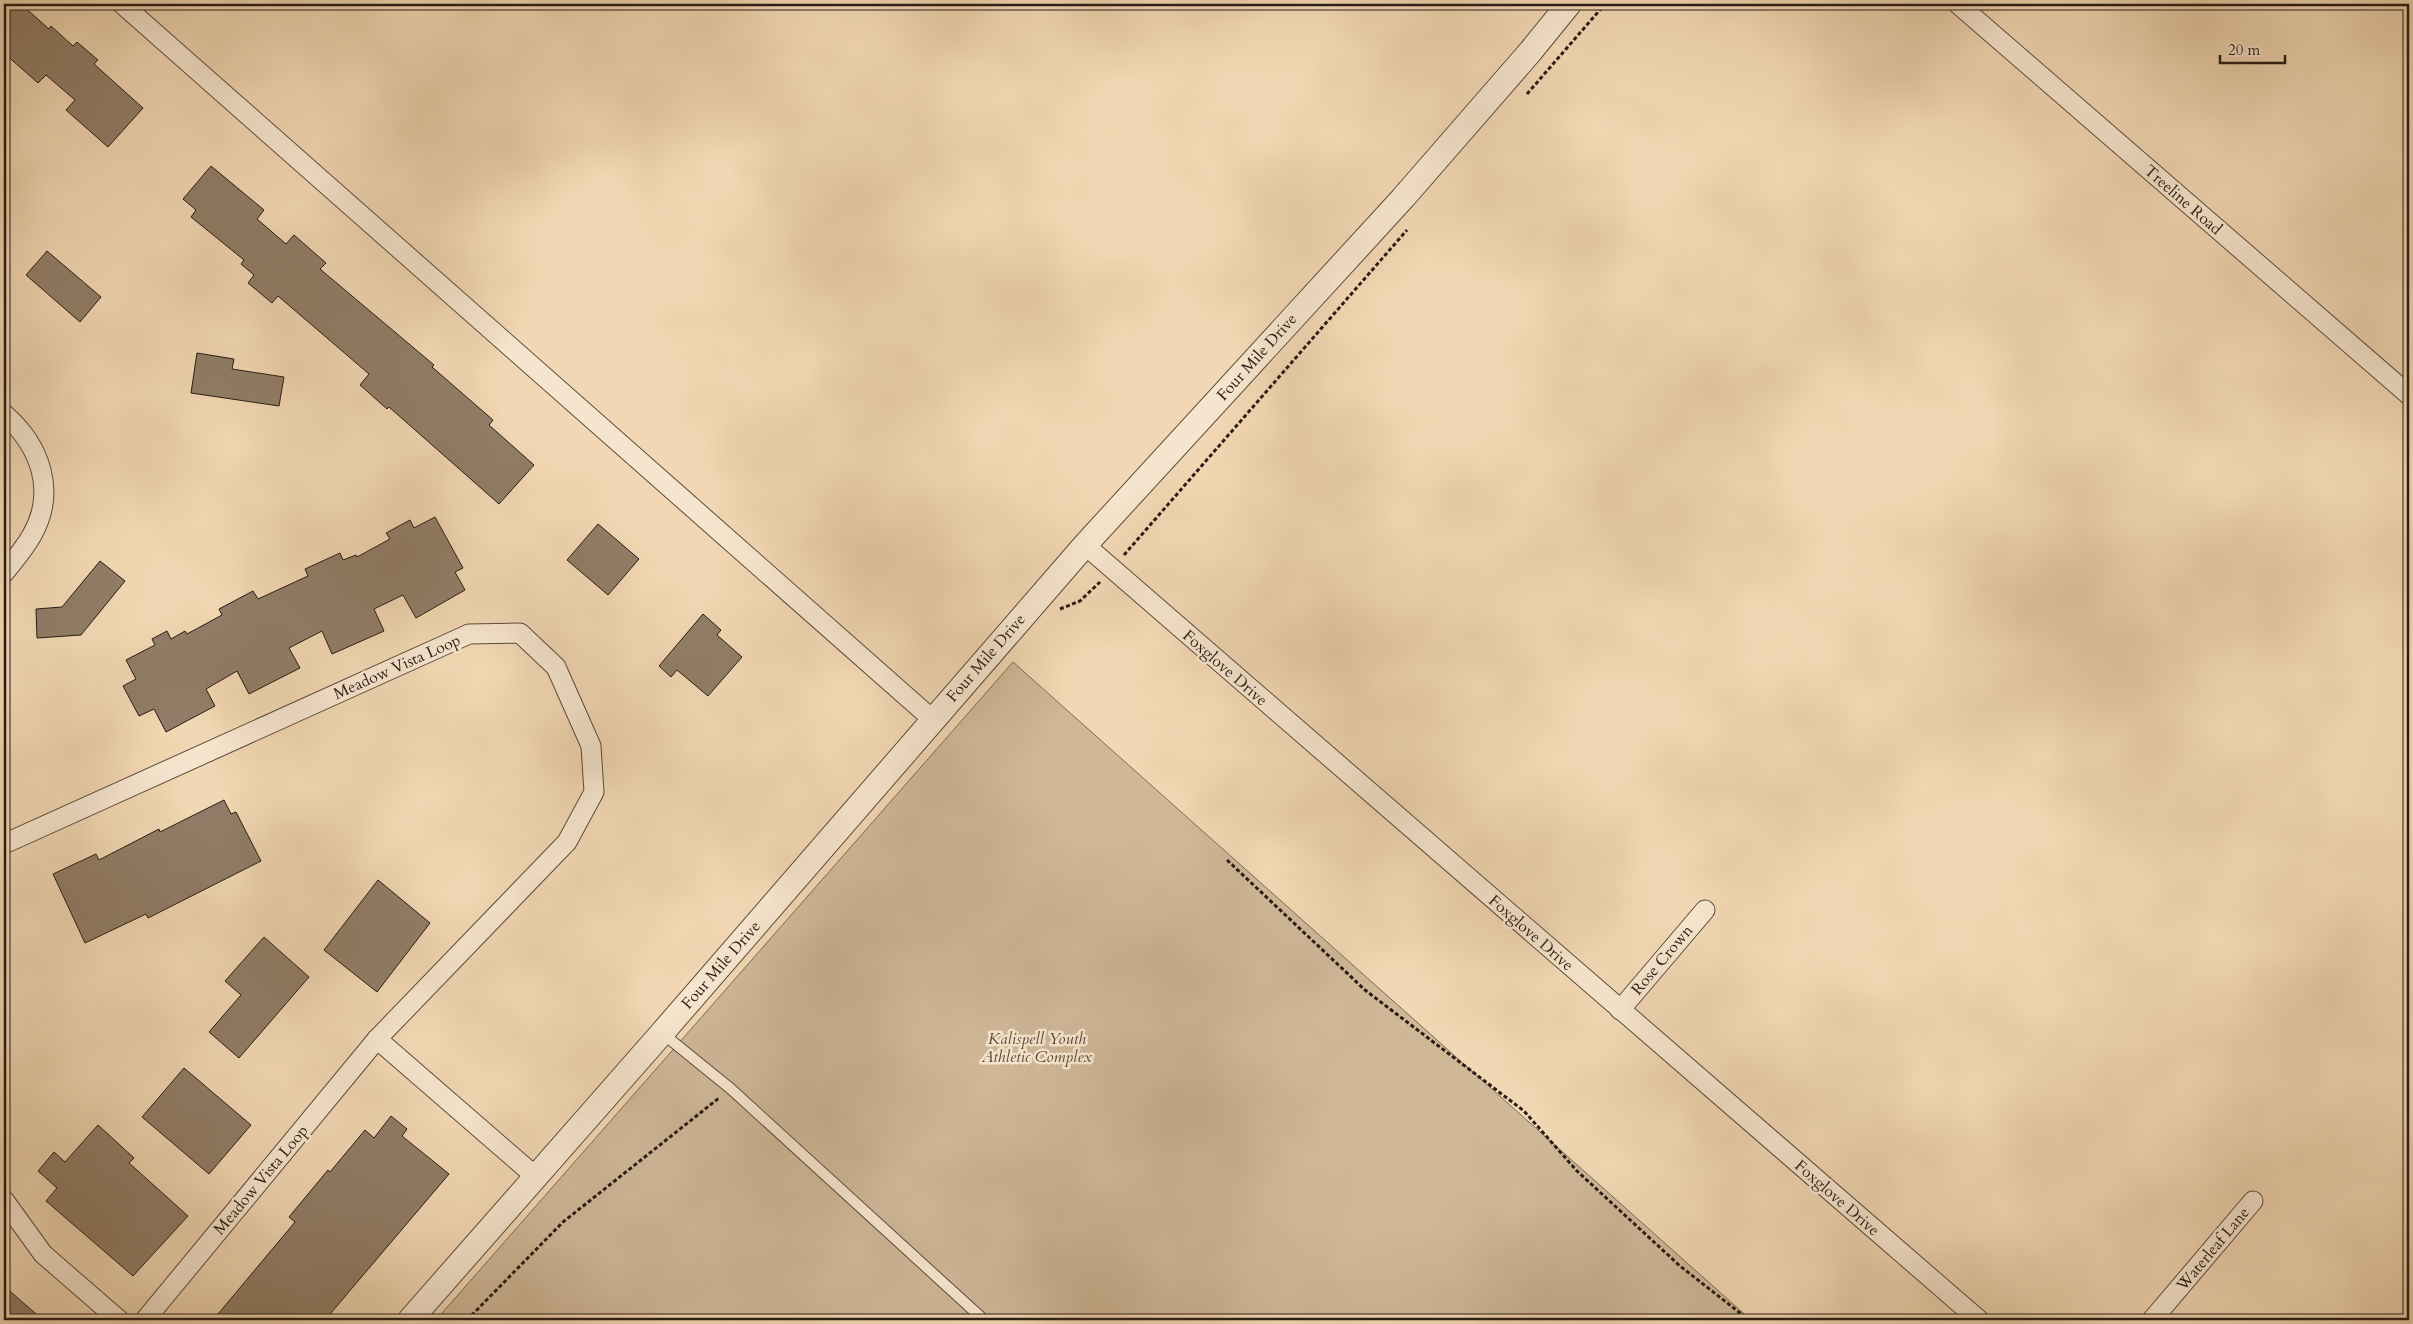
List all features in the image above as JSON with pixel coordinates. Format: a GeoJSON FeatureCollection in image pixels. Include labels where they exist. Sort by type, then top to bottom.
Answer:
{"type":"FeatureCollection","features":[{"type":"Feature","properties":{"kind":"street"},"geometry":{"type":"LineString","coordinates":[[122,4],[932,719]]}},
{"type":"Feature","properties":{"kind":"street","name":"Four Mile Drive"},"geometry":{"type":"LineString","coordinates":[[410,1320],[662,1033],[1028,609],[1402,198],[1530,52],[1569,4]]}},
{"type":"Feature","properties":{"kind":"street","name":"Treeline Road"},"geometry":{"type":"LineString","coordinates":[[1958,4],[2409,396]]}},
{"type":"Feature","properties":{"kind":"street"},"geometry":{"type":"LineString","coordinates":[[4,414],[17,425],[30,443],[40,464],[43,481],[40,516],[33,534],[4,573]]}},
{"type":"Feature","properties":{"kind":"street","name":"Foxglove Drive"},"geometry":{"type":"LineString","coordinates":[[1085,545],[1979,1320]]}},
{"type":"Feature","properties":{"kind":"street","name":"Meadow Vista Loop"},"geometry":{"type":"LineString","coordinates":[[4,844],[469,634],[520,634],[556,667],[591,746],[594,792],[567,842],[377,1039],[145,1320]]}},
{"type":"Feature","properties":{"kind":"street","name":"Rose Crown"},"geometry":{"type":"LineString","coordinates":[[1620,1010],[1705,910]]}},
{"type":"Feature","properties":{"kind":"street"},"geometry":{"type":"LineString","coordinates":[[377,1039],[536,1177]]}},
{"type":"Feature","properties":{"kind":"street"},"geometry":{"type":"LineString","coordinates":[[4,1200],[43,1254],[119,1320]]}},
{"type":"Feature","properties":{"kind":"street","name":"Waterleaf Lane"},"geometry":{"type":"LineString","coordinates":[[2152,1320],[2253,1201]]}},
{"type":"Feature","properties":{"kind":"lane"},"geometry":{"type":"LineString","coordinates":[[662,1033],[731,1089],[984,1320]]}},
{"type":"Feature","properties":{"kind":"path"},"geometry":{"type":"LineString","coordinates":[[1521,100],[1605,4]]}},
{"type":"Feature","properties":{"kind":"path"},"geometry":{"type":"LineString","coordinates":[[1028,609],[1041,612],[1062,609],[1080,601],[1112,568],[1411,225]]}},
{"type":"Feature","properties":{"kind":"path"},"geometry":{"type":"LineString","coordinates":[[1227,860],[1365,990],[1524,1111],[1577,1171],[1680,1266],[1749,1320]]}},
{"type":"Feature","properties":{"kind":"path"},"geometry":{"type":"LineString","coordinates":[[467,1320],[563,1222],[731,1089]]}},
{"type":"Feature","properties":{"kind":"green space","name":"Kalispell Youth Athletic Complex"},"geometry":{"type":"Polygon","coordinates":[[[1013,662],[1751,1320],[436,1320],[1013,662]]]}},
{"type":"Feature","properties":{"kind":"building"},"geometry":{"type":"Polygon","coordinates":[[[4,4],[21,4],[49,29],[51,26],[73,46],[77,42],[98,60],[94,64],[143,108],[108,147],[66,110],[75,100],[46,75],[38,83],[4,53],[4,4]]]}},
{"type":"Feature","properties":{"kind":"building"},"geometry":{"type":"Polygon","coordinates":[[[211,166],[264,210],[257,219],[286,244],[294,235],[326,263],[320,269],[434,365],[432,367],[493,420],[489,425],[534,465],[499,504],[389,407],[387,409],[360,385],[369,374],[278,296],[272,303],[248,283],[254,275],[241,264],[244,260],[191,217],[196,210],[183,199],[211,166]]]}},
{"type":"Feature","properties":{"kind":"building"},"geometry":{"type":"Polygon","coordinates":[[[47,251],[101,297],[80,322],[26,275],[47,251]]]}},
{"type":"Feature","properties":{"kind":"building"},"geometry":{"type":"Polygon","coordinates":[[[197,353],[234,359],[232,369],[284,377],[279,406],[191,393],[197,353]]]}},
{"type":"Feature","properties":{"kind":"building"},"geometry":{"type":"Polygon","coordinates":[[[435,517],[463,568],[455,572],[465,590],[416,618],[403,595],[374,609],[384,631],[332,654],[322,631],[289,648],[300,668],[249,694],[237,671],[206,689],[215,706],[166,732],[154,709],[139,716],[123,686],[136,679],[126,660],[155,645],[152,639],[167,631],[171,639],[185,631],[187,634],[222,615],[219,609],[253,591],[258,599],[308,576],[305,569],[340,553],[343,560],[356,555],[357,557],[390,539],[386,533],[410,520],[414,528],[435,517]]]}},
{"type":"Feature","properties":{"kind":"building"},"geometry":{"type":"Polygon","coordinates":[[[598,524],[639,559],[608,595],[567,560],[598,524]]]}},
{"type":"Feature","properties":{"kind":"building"},"geometry":{"type":"Polygon","coordinates":[[[100,561],[125,581],[81,635],[37,638],[36,609],[62,607],[100,561]]]}},
{"type":"Feature","properties":{"kind":"building"},"geometry":{"type":"Polygon","coordinates":[[[703,614],[721,630],[717,635],[742,657],[708,696],[677,670],[671,677],[659,666],[703,614]]]}},
{"type":"Feature","properties":{"kind":"building"},"geometry":{"type":"Polygon","coordinates":[[[224,800],[231,814],[236,812],[261,861],[148,918],[146,914],[85,943],[53,874],[96,854],[99,860],[159,829],[160,832],[224,800]]]}},
{"type":"Feature","properties":{"kind":"building"},"geometry":{"type":"Polygon","coordinates":[[[378,880],[430,923],[377,992],[324,950],[378,880]]]}},
{"type":"Feature","properties":{"kind":"building"},"geometry":{"type":"Polygon","coordinates":[[[264,937],[309,977],[239,1058],[209,1032],[241,995],[225,981],[264,937]]]}},
{"type":"Feature","properties":{"kind":"building"},"geometry":{"type":"Polygon","coordinates":[[[184,1068],[251,1125],[209,1174],[142,1117],[184,1068]]]}},
{"type":"Feature","properties":{"kind":"building"},"geometry":{"type":"Polygon","coordinates":[[[391,1116],[407,1129],[402,1136],[449,1174],[325,1320],[213,1320],[295,1222],[289,1217],[328,1170],[330,1172],[365,1130],[374,1138],[391,1116]]]}},
{"type":"Feature","properties":{"kind":"building"},"geometry":{"type":"Polygon","coordinates":[[[98,1125],[134,1158],[129,1163],[188,1216],[133,1276],[46,1201],[57,1188],[38,1171],[54,1152],[65,1162],[98,1125]]]}},
{"type":"Feature","properties":{"kind":"building"},"geometry":{"type":"Polygon","coordinates":[[[4,1286],[43,1320],[4,1320],[4,1286]]]}}]}
